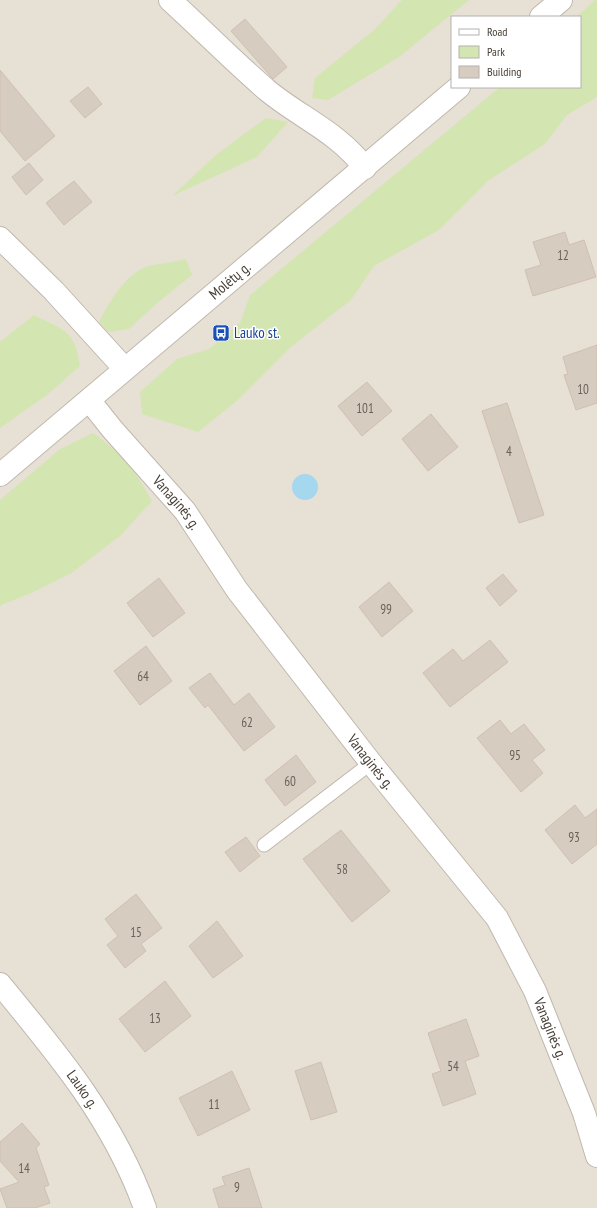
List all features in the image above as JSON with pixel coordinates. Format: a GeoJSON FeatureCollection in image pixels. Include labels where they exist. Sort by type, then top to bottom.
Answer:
{"type":"FeatureCollection","features":[{"type":"Feature","properties":{"kind":"street"},"geometry":{"type":"LineString","coordinates":[[170,0],[269,91],[334,135],[355,154],[364,168]]}},
{"type":"Feature","properties":{"kind":"street"},"geometry":{"type":"LineString","coordinates":[[542,16],[561,0]]}},
{"type":"Feature","properties":{"kind":"street","name":"Molėtų g."},"geometry":{"type":"LineString","coordinates":[[0,475],[89,400],[124,368],[459,88]]}},
{"type":"Feature","properties":{"kind":"street"},"geometry":{"type":"LineString","coordinates":[[0,238],[54,291],[124,368]]}},
{"type":"Feature","properties":{"kind":"street","name":"Vanaginės g."},"geometry":{"type":"LineString","coordinates":[[89,400],[112,429],[185,511],[237,590],[371,763],[497,918],[535,990],[584,1113],[597,1156]]}},
{"type":"Feature","properties":{"kind":"street","name":"Lauko g."},"geometry":{"type":"LineString","coordinates":[[0,984],[61,1058],[103,1118],[135,1180],[145,1208]]}},
{"type":"Feature","properties":{"kind":"lane"},"geometry":{"type":"LineString","coordinates":[[264,845],[371,763]]}},
{"type":"Feature","properties":{"kind":"shaded area"},"geometry":{"type":"Polygon","coordinates":[[[0,0],[597,0],[597,1208],[0,1208],[0,0]]]}},
{"type":"Feature","properties":{"kind":"green space"},"geometry":{"type":"Polygon","coordinates":[[[402,0],[469,0],[399,57],[328,100],[312,98],[315,78],[374,30],[402,0]]]}},
{"type":"Feature","properties":{"kind":"green space"},"geometry":{"type":"Polygon","coordinates":[[[595,0],[597,0],[597,97],[567,115],[545,144],[489,180],[439,230],[374,266],[351,300],[292,346],[238,400],[198,432],[142,414],[140,392],[177,359],[209,349],[240,323],[250,295],[499,88],[581,88],[581,16],[577,16],[595,0]]]}},
{"type":"Feature","properties":{"kind":"green space"},"geometry":{"type":"Polygon","coordinates":[[[266,118],[288,122],[257,157],[172,196],[217,154],[266,118]]]}},
{"type":"Feature","properties":{"kind":"green space"},"geometry":{"type":"Polygon","coordinates":[[[186,259],[192,275],[157,303],[129,329],[108,332],[99,322],[114,296],[135,273],[153,265],[186,259]]]}},
{"type":"Feature","properties":{"kind":"green space"},"geometry":{"type":"Polygon","coordinates":[[[34,315],[60,328],[71,338],[78,354],[80,366],[47,395],[0,428],[0,342],[34,315]]]}},
{"type":"Feature","properties":{"kind":"green space"},"geometry":{"type":"Polygon","coordinates":[[[93,433],[121,456],[134,471],[152,501],[120,536],[70,574],[29,594],[1,605],[0,608],[0,500],[60,449],[93,433]]]}},
{"type":"Feature","properties":{"kind":"water"},"geometry":{"type":"Polygon","coordinates":[[[305,474],[314,478],[318,487],[314,496],[305,500],[296,496],[292,487],[296,478],[305,474]]]}},
{"type":"Feature","properties":{"kind":"building"},"geometry":{"type":"Polygon","coordinates":[[[245,19],[287,67],[273,79],[231,31],[245,19]]]}},
{"type":"Feature","properties":{"kind":"building"},"geometry":{"type":"Polygon","coordinates":[[[0,70],[55,136],[25,161],[0,131],[0,70]]]}},
{"type":"Feature","properties":{"kind":"building"},"geometry":{"type":"Polygon","coordinates":[[[88,87],[102,104],[85,118],[70,101],[88,87]]]}},
{"type":"Feature","properties":{"kind":"building"},"geometry":{"type":"Polygon","coordinates":[[[29,163],[43,180],[26,195],[12,177],[29,163]]]}},
{"type":"Feature","properties":{"kind":"building"},"geometry":{"type":"Polygon","coordinates":[[[74,181],[92,202],[64,225],[46,203],[74,181]]]}},
{"type":"Feature","properties":{"kind":"building"},"geometry":{"type":"Polygon","coordinates":[[[565,232],[569,245],[584,240],[596,277],[533,296],[525,270],[541,265],[533,242],[565,232]]]}},
{"type":"Feature","properties":{"kind":"building"},"geometry":{"type":"Polygon","coordinates":[[[597,345],[597,403],[576,410],[564,375],[568,374],[563,357],[597,345]]]}},
{"type":"Feature","properties":{"kind":"building"},"geometry":{"type":"Polygon","coordinates":[[[367,382],[392,411],[362,436],[338,406],[367,382]]]}},
{"type":"Feature","properties":{"kind":"building"},"geometry":{"type":"Polygon","coordinates":[[[507,403],[544,515],[519,523],[482,411],[507,403]]]}},
{"type":"Feature","properties":{"kind":"building"},"geometry":{"type":"Polygon","coordinates":[[[431,414],[458,447],[428,471],[402,439],[431,414]]]}},
{"type":"Feature","properties":{"kind":"building"},"geometry":{"type":"Polygon","coordinates":[[[503,574],[517,591],[500,606],[486,588],[503,574]]]}},
{"type":"Feature","properties":{"kind":"building"},"geometry":{"type":"Polygon","coordinates":[[[159,578],[185,613],[153,637],[127,603],[159,578]]]}},
{"type":"Feature","properties":{"kind":"building"},"geometry":{"type":"Polygon","coordinates":[[[389,582],[413,611],[382,637],[359,607],[389,582]]]}},
{"type":"Feature","properties":{"kind":"building"},"geometry":{"type":"Polygon","coordinates":[[[490,640],[508,662],[450,707],[423,673],[453,649],[463,661],[490,640]]]}},
{"type":"Feature","properties":{"kind":"building"},"geometry":{"type":"Polygon","coordinates":[[[146,646],[172,681],[140,705],[114,671],[146,646]]]}},
{"type":"Feature","properties":{"kind":"building"},"geometry":{"type":"Polygon","coordinates":[[[210,673],[234,705],[249,693],[275,727],[244,751],[208,705],[205,708],[189,688],[210,673]]]}},
{"type":"Feature","properties":{"kind":"building"},"geometry":{"type":"Polygon","coordinates":[[[500,720],[511,734],[524,724],[545,750],[532,760],[543,773],[521,792],[477,738],[500,720]]]}},
{"type":"Feature","properties":{"kind":"building"},"geometry":{"type":"Polygon","coordinates":[[[296,755],[316,782],[285,806],[265,780],[296,755]]]}},
{"type":"Feature","properties":{"kind":"building"},"geometry":{"type":"Polygon","coordinates":[[[575,805],[585,818],[597,809],[597,844],[572,864],[545,830],[575,805]]]}},
{"type":"Feature","properties":{"kind":"building"},"geometry":{"type":"Polygon","coordinates":[[[341,830],[390,891],[352,922],[303,859],[341,830]]]}},
{"type":"Feature","properties":{"kind":"building"},"geometry":{"type":"Polygon","coordinates":[[[246,837],[260,856],[240,872],[225,852],[246,837]]]}},
{"type":"Feature","properties":{"kind":"building"},"geometry":{"type":"Polygon","coordinates":[[[136,894],[162,928],[141,944],[146,951],[125,968],[107,945],[118,936],[105,919],[136,894]]]}},
{"type":"Feature","properties":{"kind":"building"},"geometry":{"type":"Polygon","coordinates":[[[217,921],[243,956],[213,978],[189,946],[217,921]]]}},
{"type":"Feature","properties":{"kind":"building"},"geometry":{"type":"Polygon","coordinates":[[[165,981],[191,1016],[145,1052],[119,1019],[165,981]]]}},
{"type":"Feature","properties":{"kind":"building"},"geometry":{"type":"Polygon","coordinates":[[[466,1019],[479,1056],[465,1061],[476,1094],[443,1106],[432,1074],[441,1071],[428,1033],[466,1019]]]}},
{"type":"Feature","properties":{"kind":"building"},"geometry":{"type":"Polygon","coordinates":[[[321,1062],[337,1112],[311,1120],[295,1071],[321,1062]]]}},
{"type":"Feature","properties":{"kind":"building"},"geometry":{"type":"Polygon","coordinates":[[[232,1071],[250,1110],[198,1136],[179,1098],[232,1071]]]}},
{"type":"Feature","properties":{"kind":"building"},"geometry":{"type":"Polygon","coordinates":[[[22,1123],[40,1144],[36,1148],[49,1185],[44,1187],[50,1203],[35,1208],[7,1208],[0,1189],[19,1182],[0,1161],[0,1142],[22,1123]]]}},
{"type":"Feature","properties":{"kind":"building"},"geometry":{"type":"Polygon","coordinates":[[[249,1168],[262,1208],[219,1208],[213,1189],[225,1185],[222,1177],[249,1168]]]}},
{"type":"Feature","properties":{"kind":"place","name":"Lauko st."},"geometry":{"type":"Point","coordinates":[221,333]}}]}
